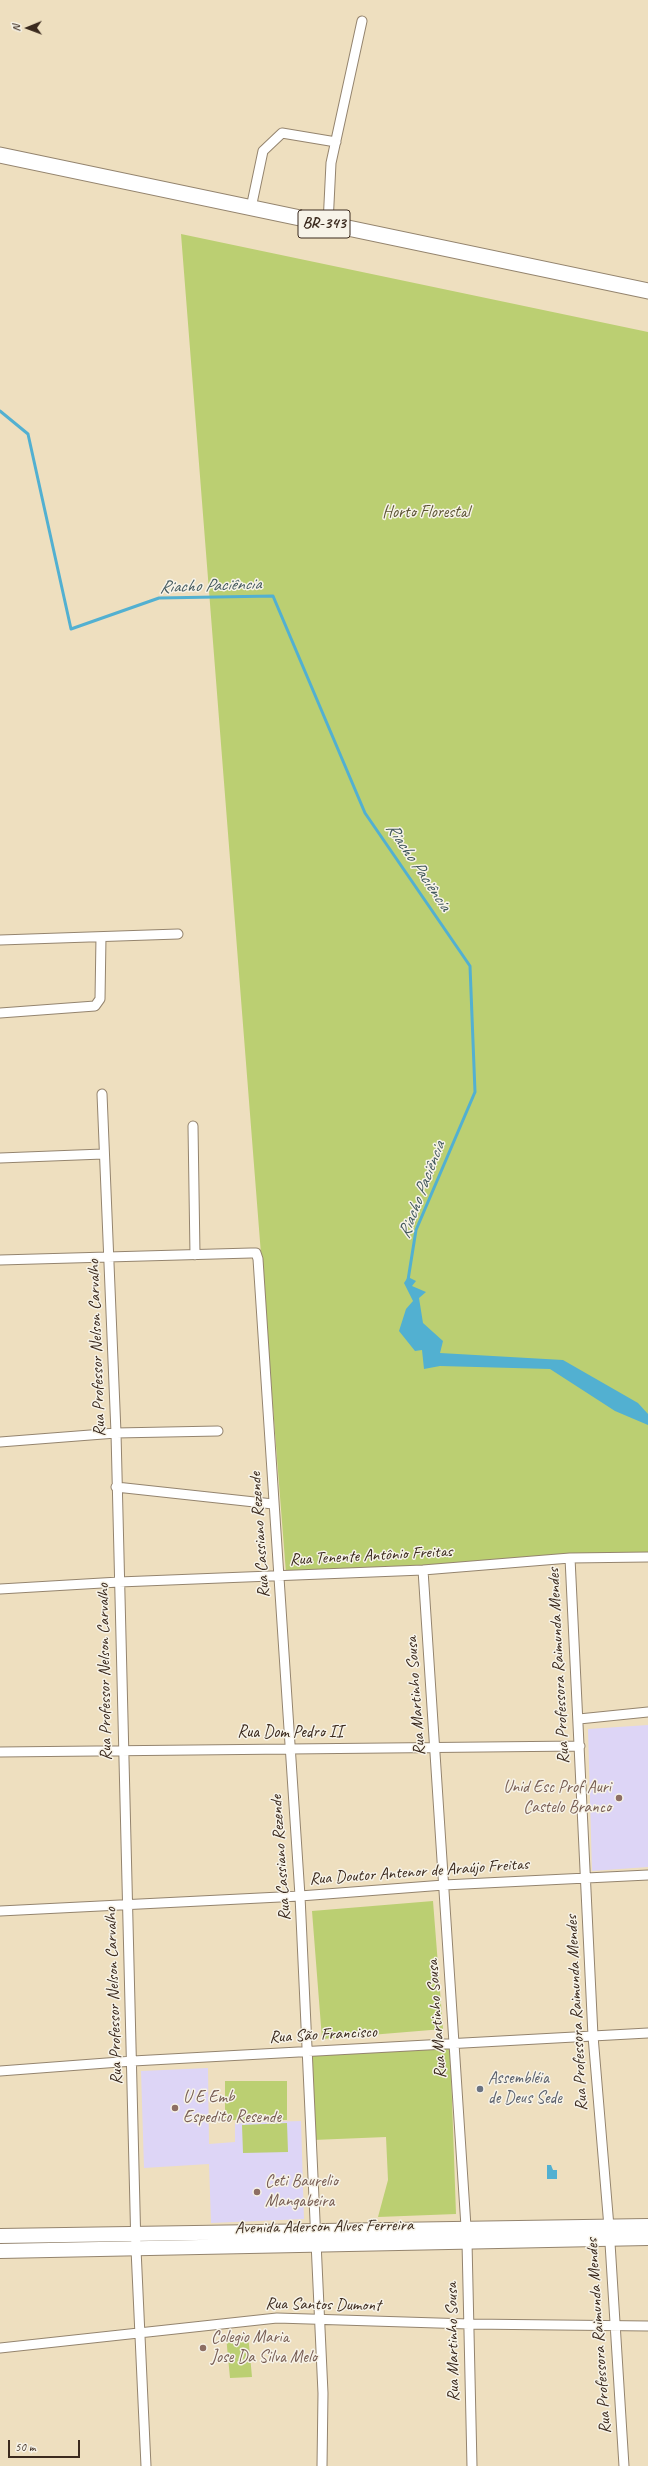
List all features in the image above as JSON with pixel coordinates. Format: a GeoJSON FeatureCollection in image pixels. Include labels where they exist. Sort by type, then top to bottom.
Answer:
{"type":"FeatureCollection","features":[{"type":"Feature","properties":{"kind":"highway","name":"BR-343"},"geometry":{"type":"LineString","coordinates":[[0,155],[648,291]]}},
{"type":"Feature","properties":{"kind":"main road","name":"Avenida Aderson Alves Ferreira"},"geometry":{"type":"LineString","coordinates":[[609,2233],[648,2226]]}},
{"type":"Feature","properties":{"kind":"main road","name":"Avenida Aderson Alves Ferreira"},"geometry":{"type":"LineString","coordinates":[[0,2250],[136,2242],[315,2238],[609,2233],[648,2238]]}},
{"type":"Feature","properties":{"kind":"main road","name":"Avenida Aderson Alves Ferreira"},"geometry":{"type":"LineString","coordinates":[[0,2236],[136,2242]]}},
{"type":"Feature","properties":{"kind":"street"},"geometry":{"type":"LineString","coordinates":[[328,224],[330,170],[362,21]]}},
{"type":"Feature","properties":{"kind":"street"},"geometry":{"type":"LineString","coordinates":[[252,208],[263,150],[282,133],[336,142]]}},
{"type":"Feature","properties":{"kind":"street"},"geometry":{"type":"LineString","coordinates":[[0,940],[178,934]]}},
{"type":"Feature","properties":{"kind":"street"},"geometry":{"type":"LineString","coordinates":[[0,1013],[92,1007],[100,999],[101,937]]}},
{"type":"Feature","properties":{"kind":"street","name":"Rua Professor Nelson Carvalho"},"geometry":{"type":"LineString","coordinates":[[102,1094],[103,1154],[110,1256],[116,1434],[126,1904],[133,2061],[139,2335],[146,2466]]}},
{"type":"Feature","properties":{"kind":"street"},"geometry":{"type":"LineString","coordinates":[[0,1260],[195,1255],[193,1126]]}},
{"type":"Feature","properties":{"kind":"street"},"geometry":{"type":"LineString","coordinates":[[0,1158],[103,1154]]}},
{"type":"Feature","properties":{"kind":"street","name":"Rua Cassiano Rezende"},"geometry":{"type":"LineString","coordinates":[[195,1255],[256,1253],[258,1259],[300,1896],[322,2393],[322,2466]]}},
{"type":"Feature","properties":{"kind":"street"},"geometry":{"type":"LineString","coordinates":[[0,1442],[116,1434],[218,1431]]}},
{"type":"Feature","properties":{"kind":"street"},"geometry":{"type":"LineString","coordinates":[[116,1487],[273,1504]]}},
{"type":"Feature","properties":{"kind":"street","name":"Rua Tenente Antônio Freitas"},"geometry":{"type":"LineString","coordinates":[[0,1589],[119,1582],[279,1577],[424,1570],[570,1558],[648,1557]]}},
{"type":"Feature","properties":{"kind":"street","name":"Rua Professora Raimunda Mendes"},"geometry":{"type":"LineString","coordinates":[[570,1558],[579,1719],[593,2036],[609,2233],[624,2466]]}},
{"type":"Feature","properties":{"kind":"street","name":"Rua Martinho Sousa"},"geometry":{"type":"LineString","coordinates":[[424,1570],[467,2236],[472,2466]]}},
{"type":"Feature","properties":{"kind":"street"},"geometry":{"type":"LineString","coordinates":[[579,1719],[648,1712]]}},
{"type":"Feature","properties":{"kind":"street","name":"Rua Dom Pedro II"},"geometry":{"type":"LineString","coordinates":[[0,1752],[123,1749],[290,1750],[580,1746]]}},
{"type":"Feature","properties":{"kind":"street","name":"Rua Doutor Antenor de Araújo Freitas"},"geometry":{"type":"LineString","coordinates":[[0,1911],[300,1896],[444,1885],[648,1875]]}},
{"type":"Feature","properties":{"kind":"street","name":"Rua São Francisco"},"geometry":{"type":"LineString","coordinates":[[0,2071],[133,2061],[648,2033]]}},
{"type":"Feature","properties":{"kind":"street","name":"Rua Santos Dumont"},"geometry":{"type":"LineString","coordinates":[[0,2348],[139,2335],[277,2318],[469,2324],[648,2326]]}},
{"type":"Feature","properties":{"kind":"shaded area","name":"Unid Esc Prof Auri Castelo Branco"},"geometry":{"type":"Polygon","coordinates":[[[648,1725],[648,1867],[592,1871],[588,1729],[648,1725]]]}},
{"type":"Feature","properties":{"kind":"shaded area"},"geometry":{"type":"Polygon","coordinates":[[[208,2068],[209,2144],[235,2142],[235,2123],[301,2121],[304,2219],[211,2223],[209,2164],[144,2168],[141,2071],[208,2068]]]}},
{"type":"Feature","properties":{"kind":"green space","name":"Horto Florestal"},"geometry":{"type":"Polygon","coordinates":[[[181,234],[648,332],[648,1554],[286,1573],[181,234]]]}},
{"type":"Feature","properties":{"kind":"green space"},"geometry":{"type":"Polygon","coordinates":[[[433,1901],[443,2029],[322,2039],[312,1911],[433,1901]]]}},
{"type":"Feature","properties":{"kind":"green space"},"geometry":{"type":"Polygon","coordinates":[[[450,2044],[456,2214],[378,2217],[388,2180],[386,2137],[313,2140],[310,2049],[450,2044]]]}},
{"type":"Feature","properties":{"kind":"green space"},"geometry":{"type":"Polygon","coordinates":[[[225,2081],[287,2081],[287,2120],[225,2120],[225,2081]]]}},
{"type":"Feature","properties":{"kind":"green space"},"geometry":{"type":"Polygon","coordinates":[[[287,2123],[288,2152],[243,2153],[242,2125],[287,2123]]]}},
{"type":"Feature","properties":{"kind":"green space"},"geometry":{"type":"Polygon","coordinates":[[[248,2334],[252,2377],[230,2378],[226,2336],[248,2334]]]}},
{"type":"Feature","properties":{"kind":"water"},"geometry":{"type":"Polygon","coordinates":[[[408,1277],[416,1281],[412,1286],[426,1292],[419,1298],[423,1323],[443,1341],[440,1353],[563,1360],[638,1403],[648,1414],[648,1425],[615,1411],[550,1369],[440,1366],[424,1369],[422,1350],[415,1351],[399,1331],[406,1309],[413,1301],[404,1283],[408,1277]]]}},
{"type":"Feature","properties":{"kind":"water"},"geometry":{"type":"Polygon","coordinates":[[[547,2165],[551,2165],[553,2170],[557,2170],[557,2179],[547,2179],[547,2165]]]}},
{"type":"Feature","properties":{"kind":"waterway","name":"Riacho Paciência"},"geometry":{"type":"LineString","coordinates":[[0,411],[28,434],[71,629],[159,598],[273,596],[365,813],[470,966],[475,1092],[416,1230],[408,1280]]}},
{"type":"Feature","properties":{"kind":"place","name":"Unid Esc Prof Auri Castelo Branco"},"geometry":{"type":"Point","coordinates":[619,1798]}},
{"type":"Feature","properties":{"kind":"place","name":"Assembléia de Deus Sede"},"geometry":{"type":"Point","coordinates":[480,2089]}},
{"type":"Feature","properties":{"kind":"place","name":"U E Emb Espedito Resende"},"geometry":{"type":"Point","coordinates":[175,2108]}},
{"type":"Feature","properties":{"kind":"place","name":"Ceti Baurelio Mangabeira"},"geometry":{"type":"Point","coordinates":[257,2192]}},
{"type":"Feature","properties":{"kind":"place","name":"Colegio Maria Jose Da Silva Melo"},"geometry":{"type":"Point","coordinates":[203,2348]}}]}
